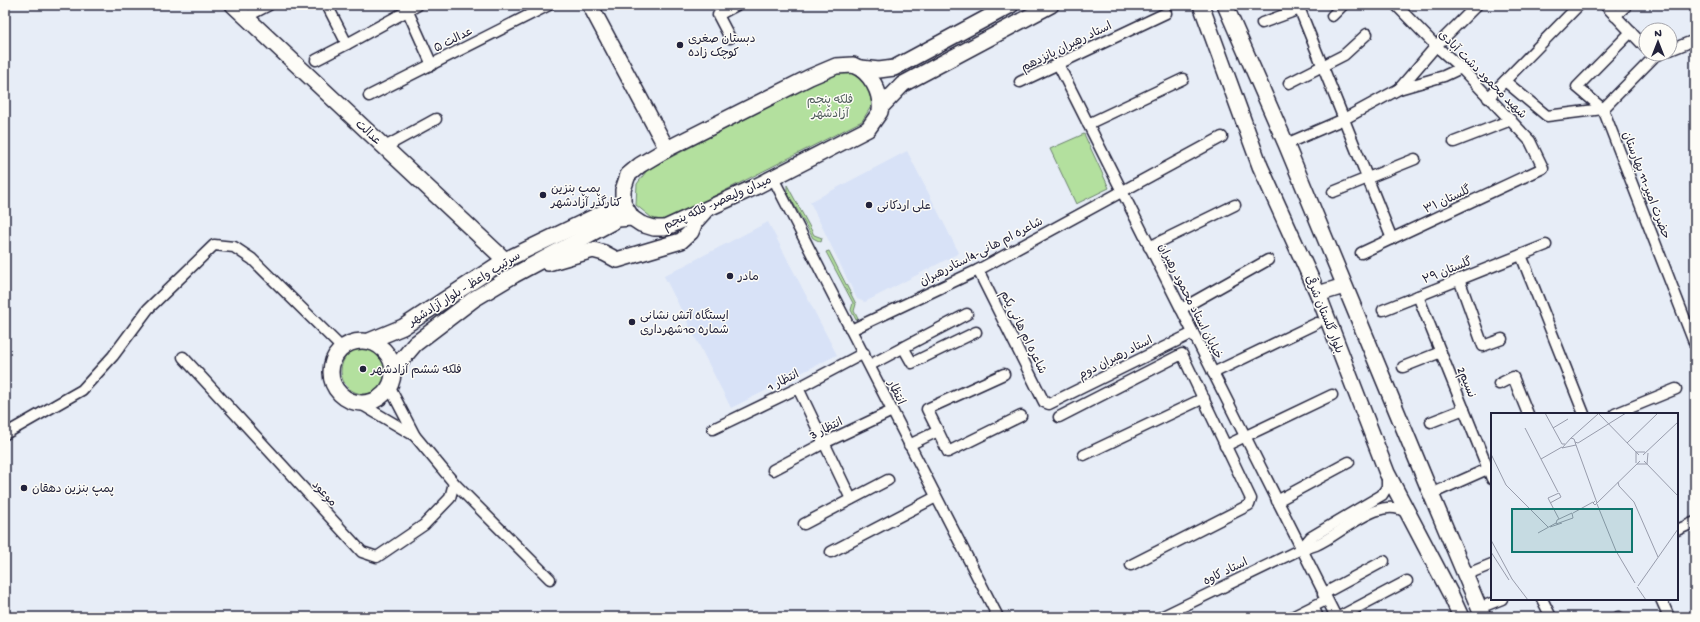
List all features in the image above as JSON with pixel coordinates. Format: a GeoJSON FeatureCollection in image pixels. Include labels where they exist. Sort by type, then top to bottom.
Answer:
{"type":"FeatureCollection","features":[{"type":"Feature","properties":{"kind":"main road","name":"عدالت"},"geometry":{"type":"LineString","coordinates":[[233,5],[505,260]]}},
{"type":"Feature","properties":{"kind":"main road"},"geometry":{"type":"LineString","coordinates":[[590,5],[667,149]]}},
{"type":"Feature","properties":{"kind":"main road"},"geometry":{"type":"LineString","coordinates":[[632,218],[623,203],[623,190],[628,175],[640,165],[667,149],[810,77],[836,66],[853,65],[862,68],[879,70],[894,68],[1011,5]]}},
{"type":"Feature","properties":{"kind":"main road"},"geometry":{"type":"LineString","coordinates":[[862,68],[873,80],[881,107],[903,84],[1051,5]]}},
{"type":"Feature","properties":{"kind":"main road","name":"بلوار گلستان شرقی"},"geometry":{"type":"LineString","coordinates":[[1200,5],[1260,166],[1318,294],[1387,473],[1406,513],[1451,595],[1460,617]]}},
{"type":"Feature","properties":{"kind":"main road"},"geometry":{"type":"LineString","coordinates":[[1225,5],[1286,144],[1430,494],[1481,613]]}},
{"type":"Feature","properties":{"kind":"main road","name":"میدان ولیعصر- فلکه پنجم"},"geometry":{"type":"LineString","coordinates":[[632,218],[641,224],[654,228],[665,228],[773,178],[868,129],[880,112],[881,107]]}},
{"type":"Feature","properties":{"kind":"main road","name":"سرتیپ واعظ - بلوار آزادشهر"},"geometry":{"type":"LineString","coordinates":[[369,341],[403,327],[505,260],[623,203]]}},
{"type":"Feature","properties":{"kind":"main road"},"geometry":{"type":"LineString","coordinates":[[522,270],[593,250],[604,253],[617,260],[681,241],[691,232],[695,222],[706,209]]}},
{"type":"Feature","properties":{"kind":"main road","name":"سرتیپ واعظ - بلوار آزادشهر"},"geometry":{"type":"LineString","coordinates":[[394,369],[415,344],[474,299],[522,270],[618,219],[632,218]]}},
{"type":"Feature","properties":{"kind":"main road"},"geometry":{"type":"LineString","coordinates":[[1318,294],[1344,286]]}},
{"type":"Feature","properties":{"kind":"main road"},"geometry":{"type":"LineString","coordinates":[[403,327],[398,332],[398,339],[402,345],[408,347],[415,344]]}},
{"type":"Feature","properties":{"kind":"main road"},"geometry":{"type":"LineString","coordinates":[[369,341],[386,351],[391,359],[394,369],[393,379],[390,388],[377,400],[368,403],[359,403],[345,398],[334,386],[331,376],[331,366],[335,356],[342,348],[350,343],[369,341]]}},
{"type":"Feature","properties":{"kind":"street"},"geometry":{"type":"LineString","coordinates":[[246,17],[269,5]]}},
{"type":"Feature","properties":{"kind":"street"},"geometry":{"type":"LineString","coordinates":[[327,5],[347,44]]}},
{"type":"Feature","properties":{"kind":"street"},"geometry":{"type":"LineString","coordinates":[[316,60],[347,44],[406,8],[418,5]]}},
{"type":"Feature","properties":{"kind":"street","name":"عدالت ۵"},"geometry":{"type":"LineString","coordinates":[[369,96],[549,5]]}},
{"type":"Feature","properties":{"kind":"street"},"geometry":{"type":"LineString","coordinates":[[730,38],[718,15],[737,5]]}},
{"type":"Feature","properties":{"kind":"street"},"geometry":{"type":"LineString","coordinates":[[1332,16],[1343,5]]}},
{"type":"Feature","properties":{"kind":"street","name":"شهید محمود دشت آبادی"},"geometry":{"type":"LineString","coordinates":[[1396,5],[1436,46],[1461,68],[1530,141],[1543,168]]}},
{"type":"Feature","properties":{"kind":"street"},"geometry":{"type":"LineString","coordinates":[[1399,89],[1436,46],[1477,5]]}},
{"type":"Feature","properties":{"kind":"street"},"geometry":{"type":"LineString","coordinates":[[1488,98],[1579,5]]}},
{"type":"Feature","properties":{"kind":"street"},"geometry":{"type":"LineString","coordinates":[[1605,5],[1638,39]]}},
{"type":"Feature","properties":{"kind":"street"},"geometry":{"type":"LineString","coordinates":[[1615,16],[1627,5]]}},
{"type":"Feature","properties":{"kind":"street"},"geometry":{"type":"LineString","coordinates":[[1262,23],[1299,7],[1392,239]]}},
{"type":"Feature","properties":{"kind":"street"},"geometry":{"type":"LineString","coordinates":[[406,8],[432,64]]}},
{"type":"Feature","properties":{"kind":"street","name":"استاد رهبران پانزدهم"},"geometry":{"type":"LineString","coordinates":[[1020,82],[1166,13]]}},
{"type":"Feature","properties":{"kind":"street"},"geometry":{"type":"LineString","coordinates":[[1603,109],[1576,87],[1631,32]]}},
{"type":"Feature","properties":{"kind":"street"},"geometry":{"type":"LineString","coordinates":[[1289,83],[1344,55],[1367,34]]}},
{"type":"Feature","properties":{"kind":"street"},"geometry":{"type":"LineString","coordinates":[[1678,47],[1695,40]]}},
{"type":"Feature","properties":{"kind":"street"},"geometry":{"type":"LineString","coordinates":[[1505,81],[1547,116],[1603,109],[1648,62]]}},
{"type":"Feature","properties":{"kind":"street","name":"خیابان استاد محمود رهبران"},"geometry":{"type":"LineString","coordinates":[[1058,64],[1325,597],[1338,617]]}},
{"type":"Feature","properties":{"kind":"street"},"geometry":{"type":"LineString","coordinates":[[1286,144],[1344,119],[1399,89],[1444,76],[1461,68]]}},
{"type":"Feature","properties":{"kind":"street"},"geometry":{"type":"LineString","coordinates":[[1088,124],[1183,79]]}},
{"type":"Feature","properties":{"kind":"street","name":"حضرت امیر-11 بهارستان"},"geometry":{"type":"LineString","coordinates":[[1603,109],[1695,345]]}},
{"type":"Feature","properties":{"kind":"street"},"geometry":{"type":"LineString","coordinates":[[385,147],[436,119]]}},
{"type":"Feature","properties":{"kind":"street"},"geometry":{"type":"LineString","coordinates":[[1454,142],[1511,120]]}},
{"type":"Feature","properties":{"kind":"street","name":"شاعره ام هانی-4استادرهبران"},"geometry":{"type":"LineString","coordinates":[[851,330],[978,270],[1222,137]]}},
{"type":"Feature","properties":{"kind":"street"},"geometry":{"type":"LineString","coordinates":[[1333,192],[1367,177],[1415,159]]}},
{"type":"Feature","properties":{"kind":"street","name":"گلستان ۳۱"},"geometry":{"type":"LineString","coordinates":[[1360,253],[1543,168]]}},
{"type":"Feature","properties":{"kind":"street","name":"انتظار"},"geometry":{"type":"LineString","coordinates":[[773,178],[870,364],[909,445],[998,617]]}},
{"type":"Feature","properties":{"kind":"street"},"geometry":{"type":"LineString","coordinates":[[1149,247],[1235,205]]}},
{"type":"Feature","properties":{"kind":"street"},"geometry":{"type":"LineString","coordinates":[[5,434],[82,390],[113,356],[148,309],[214,245],[234,247],[252,259],[342,348]]}},
{"type":"Feature","properties":{"kind":"street","name":"گلستان ۲۹"},"geometry":{"type":"LineString","coordinates":[[1383,310],[1546,245]]}},
{"type":"Feature","properties":{"kind":"street"},"geometry":{"type":"LineString","coordinates":[[1521,255],[1584,413]]}},
{"type":"Feature","properties":{"kind":"street"},"geometry":{"type":"LineString","coordinates":[[1181,309],[1268,260]]}},
{"type":"Feature","properties":{"kind":"street","name":"شاعره ام هانی یکم"},"geometry":{"type":"LineString","coordinates":[[978,270],[1044,402],[1049,404]]}},
{"type":"Feature","properties":{"kind":"street"},"geometry":{"type":"LineString","coordinates":[[1459,280],[1483,346],[1502,339]]}},
{"type":"Feature","properties":{"kind":"street","name":"نسیم2"},"geometry":{"type":"LineString","coordinates":[[1418,296],[1464,409],[1490,468]]}},
{"type":"Feature","properties":{"kind":"street"},"geometry":{"type":"LineString","coordinates":[[870,364],[967,314]]}},
{"type":"Feature","properties":{"kind":"street"},"geometry":{"type":"LineString","coordinates":[[1213,373],[1317,324]]}},
{"type":"Feature","properties":{"kind":"street"},"geometry":{"type":"LineString","coordinates":[[903,347],[912,363],[976,332]]}},
{"type":"Feature","properties":{"kind":"street","name":"استاد رهبران دوم"},"geometry":{"type":"LineString","coordinates":[[1049,404],[1193,333]]}},
{"type":"Feature","properties":{"kind":"street"},"geometry":{"type":"LineString","coordinates":[[1403,367],[1441,352]]}},
{"type":"Feature","properties":{"kind":"street","name":"انتظار 1"},"geometry":{"type":"LineString","coordinates":[[713,429],[798,388],[864,353]]}},
{"type":"Feature","properties":{"kind":"street"},"geometry":{"type":"LineString","coordinates":[[1059,417],[1182,354],[1204,398],[1225,446],[1251,498],[1250,505],[1131,565]]}},
{"type":"Feature","properties":{"kind":"street","name":"موعود"},"geometry":{"type":"LineString","coordinates":[[183,357],[362,552],[377,557],[424,525],[450,498],[454,483]]}},
{"type":"Feature","properties":{"kind":"street"},"geometry":{"type":"LineString","coordinates":[[1004,374],[927,409],[948,452],[1021,416]]}},
{"type":"Feature","properties":{"kind":"street"},"geometry":{"type":"LineString","coordinates":[[1499,384],[1514,377],[1528,413]]}},
{"type":"Feature","properties":{"kind":"street"},"geometry":{"type":"LineString","coordinates":[[390,388],[415,436],[454,483],[550,579]]}},
{"type":"Feature","properties":{"kind":"street"},"geometry":{"type":"LineString","coordinates":[[798,388],[851,499]]}},
{"type":"Feature","properties":{"kind":"street"},"geometry":{"type":"LineString","coordinates":[[1617,413],[1676,389]]}},
{"type":"Feature","properties":{"kind":"street"},"geometry":{"type":"LineString","coordinates":[[1225,446],[1332,395]]}},
{"type":"Feature","properties":{"kind":"street"},"geometry":{"type":"LineString","coordinates":[[1084,455],[1204,398]]}},
{"type":"Feature","properties":{"kind":"street"},"geometry":{"type":"LineString","coordinates":[[359,403],[415,436]]}},
{"type":"Feature","properties":{"kind":"street"},"geometry":{"type":"LineString","coordinates":[[1431,422],[1464,409]]}},
{"type":"Feature","properties":{"kind":"street","name":"انتظار 3"},"geometry":{"type":"LineString","coordinates":[[772,470],[824,443],[892,411]]}},
{"type":"Feature","properties":{"kind":"street"},"geometry":{"type":"LineString","coordinates":[[909,445],[938,431]]}},
{"type":"Feature","properties":{"kind":"street"},"geometry":{"type":"LineString","coordinates":[[1277,501],[1349,462]]}},
{"type":"Feature","properties":{"kind":"street"},"geometry":{"type":"LineString","coordinates":[[1430,494],[1490,468]]}},
{"type":"Feature","properties":{"kind":"street","name":"استاد کاوه"},"geometry":{"type":"LineString","coordinates":[[1301,549],[1311,537],[1382,495],[1387,487],[1387,473]]}},
{"type":"Feature","properties":{"kind":"street"},"geometry":{"type":"LineString","coordinates":[[804,524],[888,480]]}},
{"type":"Feature","properties":{"kind":"street"},"geometry":{"type":"LineString","coordinates":[[831,552],[936,497]]}},
{"type":"Feature","properties":{"kind":"street","name":"استاد کاوه"},"geometry":{"type":"LineString","coordinates":[[1161,617],[1301,549],[1316,545],[1374,511],[1391,507],[1400,508],[1406,513]]}},
{"type":"Feature","properties":{"kind":"street"},"geometry":{"type":"LineString","coordinates":[[1678,530],[1695,522]]}},
{"type":"Feature","properties":{"kind":"street"},"geometry":{"type":"LineString","coordinates":[[1292,617],[1313,607],[1325,597],[1384,561]]}},
{"type":"Feature","properties":{"kind":"street"},"geometry":{"type":"LineString","coordinates":[[1465,575],[1491,564]]}},
{"type":"Feature","properties":{"kind":"street"},"geometry":{"type":"LineString","coordinates":[[1338,617],[1407,580]]}},
{"type":"Feature","properties":{"kind":"street"},"geometry":{"type":"LineString","coordinates":[[1451,595],[1452,617]]}},
{"type":"Feature","properties":{"kind":"street"},"geometry":{"type":"LineString","coordinates":[[1481,613],[1500,600]]}},
{"type":"Feature","properties":{"kind":"street"},"geometry":{"type":"LineString","coordinates":[[1542,600],[1551,617]]}},
{"type":"Feature","properties":{"kind":"street"},"geometry":{"type":"LineString","coordinates":[[1661,600],[1669,617]]}},
{"type":"Feature","properties":{"kind":"street"},"geometry":{"type":"LineString","coordinates":[[1313,607],[1318,617]]}},
{"type":"Feature","properties":{"kind":"shaded area"},"geometry":{"type":"Polygon","coordinates":[[[907,151],[959,253],[865,302],[857,299],[810,202],[907,151]]]}},
{"type":"Feature","properties":{"kind":"shaded area"},"geometry":{"type":"Polygon","coordinates":[[[768,222],[837,355],[731,408],[664,276],[768,222]]]}},
{"type":"Feature","properties":{"kind":"green space","name":"فلکه پنجم آزادشهر"},"geometry":{"type":"Polygon","coordinates":[[[846,67],[860,72],[869,90],[872,105],[862,121],[665,221],[652,218],[636,205],[637,184],[648,169],[846,67]]]}},
{"type":"Feature","properties":{"kind":"green space"},"geometry":{"type":"Polygon","coordinates":[[[1084,134],[1109,188],[1076,204],[1050,149],[1084,134]]]}},
{"type":"Feature","properties":{"kind":"green space"},"geometry":{"type":"Polygon","coordinates":[[[787,185],[814,235],[822,238],[821,242],[813,238],[787,192],[787,185]]]}},
{"type":"Feature","properties":{"kind":"green space"},"geometry":{"type":"Polygon","coordinates":[[[829,251],[856,304],[854,311],[858,319],[856,320],[851,310],[853,303],[826,252],[829,251]]]}},
{"type":"Feature","properties":{"kind":"green space"},"geometry":{"type":"Polygon","coordinates":[[[359,348],[369,348],[377,352],[383,358],[387,366],[387,376],[383,384],[377,390],[369,394],[359,394],[351,390],[345,384],[341,376],[341,366],[345,358],[351,352],[359,348]]]}},
{"type":"Feature","properties":{"kind":"place","name":"دبستان صغری کوچک زاده"},"geometry":{"type":"Point","coordinates":[680,45]}},
{"type":"Feature","properties":{"kind":"place","name":"پمپ بنزین کنارگذر آزادشهر"},"geometry":{"type":"Point","coordinates":[543,195]}},
{"type":"Feature","properties":{"kind":"place","name":"علی اردکانی"},"geometry":{"type":"Point","coordinates":[869,205]}},
{"type":"Feature","properties":{"kind":"place","name":"مادر"},"geometry":{"type":"Point","coordinates":[730,276]}},
{"type":"Feature","properties":{"kind":"place","name":"ایستگاه آتش نشانی شماره 10شهرداری"},"geometry":{"type":"Point","coordinates":[632,322]}},
{"type":"Feature","properties":{"kind":"place","name":"فلکه ششم آزادشهر"},"geometry":{"type":"Point","coordinates":[363,369]}},
{"type":"Feature","properties":{"kind":"place","name":"پمپ بنزین دهقان"},"geometry":{"type":"Point","coordinates":[24,488]}}]}
